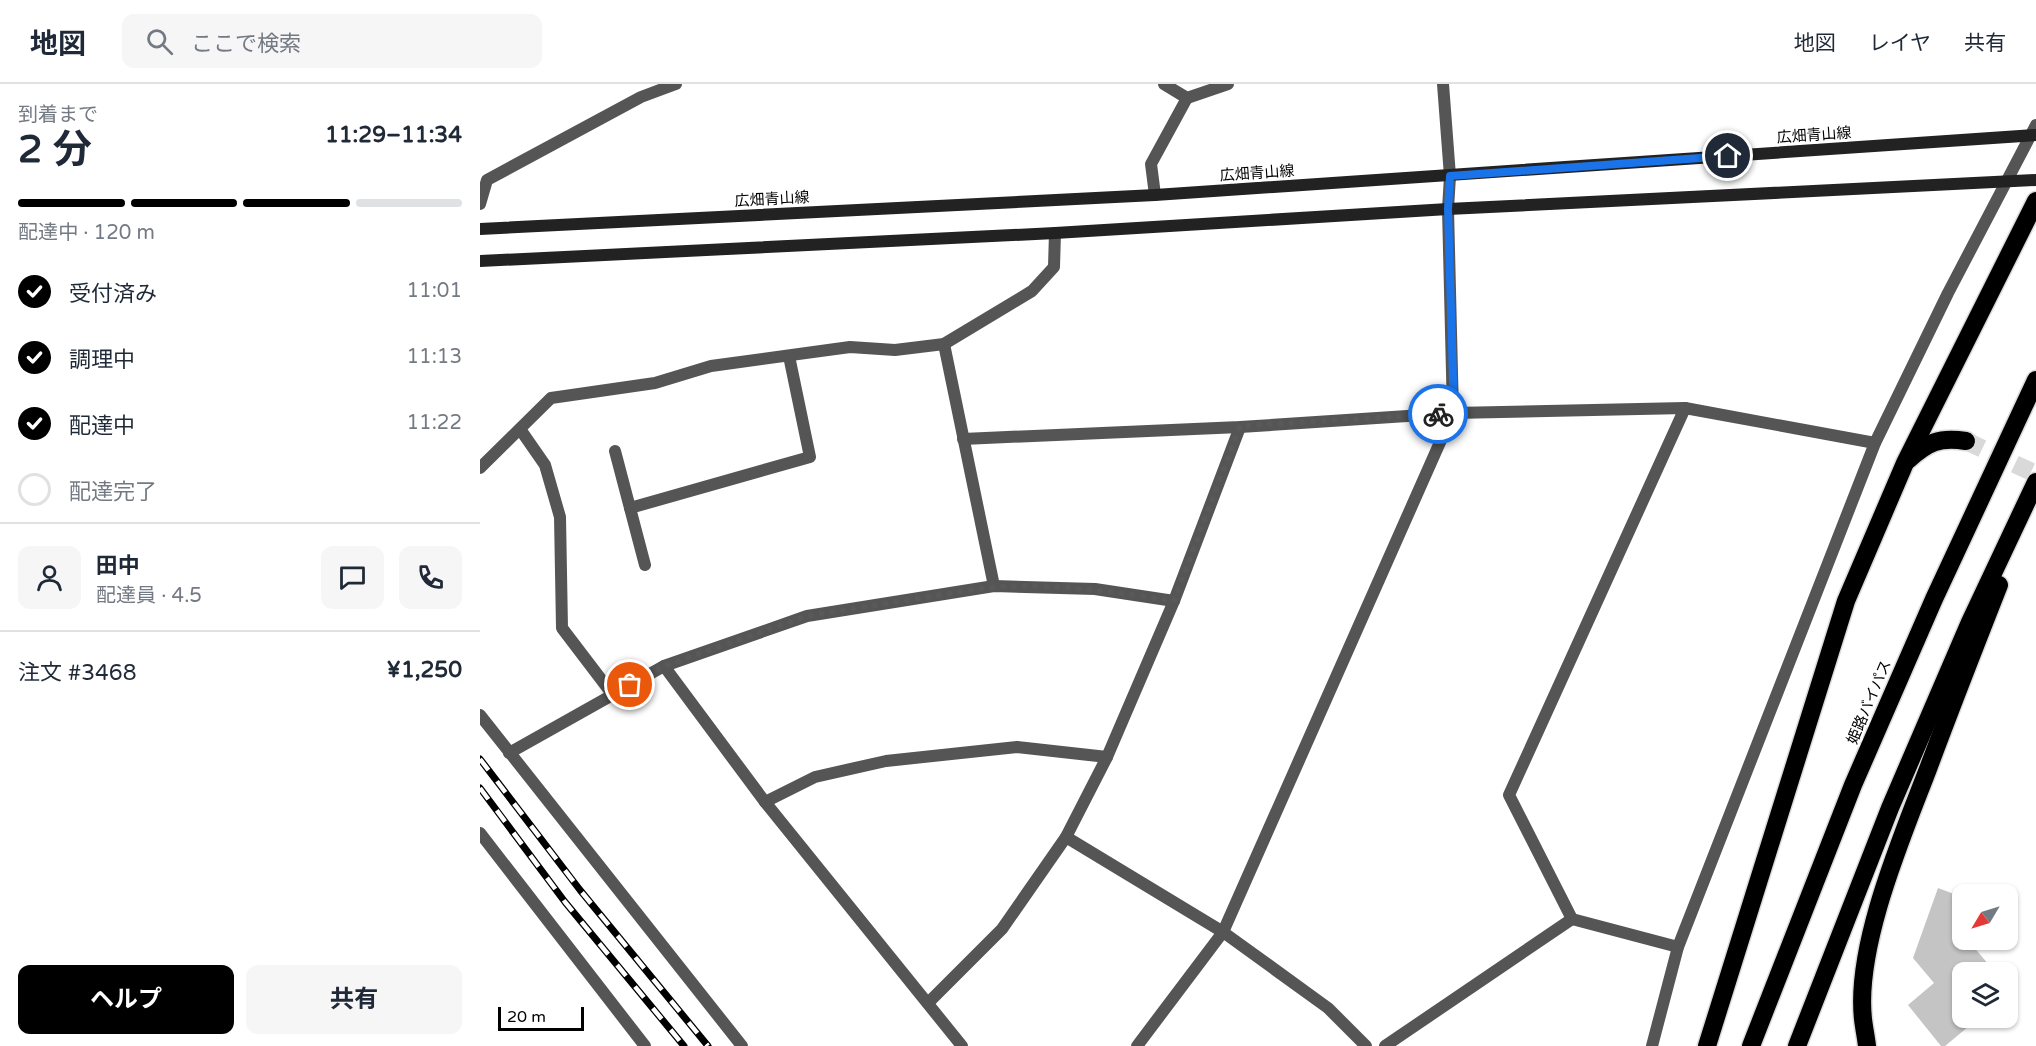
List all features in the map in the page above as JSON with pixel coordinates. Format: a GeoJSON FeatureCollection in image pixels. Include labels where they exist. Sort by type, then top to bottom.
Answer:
{"type":"FeatureCollection","features":[{"type":"Feature","properties":{"kind":"highway"},"geometry":{"type":"LineString","coordinates":[[1707,1046],[1846,601],[1905,463],[2036,201]]}},
{"type":"Feature","properties":{"kind":"highway","name":"姫路バイパス"},"geometry":{"type":"LineString","coordinates":[[1751,1046],[1857,774],[1934,598],[2036,380]]}},
{"type":"Feature","properties":{"kind":"highway"},"geometry":{"type":"LineString","coordinates":[[1905,463],[1922,448],[1936,441],[1952,439],[1966,441]]}},
{"type":"Feature","properties":{"kind":"highway"},"geometry":{"type":"LineString","coordinates":[[1797,1046],[1890,808],[1970,622],[2036,482]]}},
{"type":"Feature","properties":{"kind":"highway"},"geometry":{"type":"LineString","coordinates":[[1867,1046],[1862,1017],[1863,982],[1877,911],[1906,825],[2036,492]]}},
{"type":"Feature","properties":{"kind":"main road","name":"広畑青山線"},"geometry":{"type":"LineString","coordinates":[[480,229],[1155,195],[1450,176],[2034,132]]}},
{"type":"Feature","properties":{"kind":"main road"},"geometry":{"type":"LineString","coordinates":[[480,261],[1055,233],[1448,209],[2036,180]]}},
{"type":"Feature","properties":{"kind":"street"},"geometry":{"type":"LineString","coordinates":[[480,204],[487,180],[641,97],[676,84]]}},
{"type":"Feature","properties":{"kind":"street"},"geometry":{"type":"LineString","coordinates":[[1164,84],[1187,98]]}},
{"type":"Feature","properties":{"kind":"street"},"geometry":{"type":"LineString","coordinates":[[1155,195],[1151,164],[1187,98],[1228,84]]}},
{"type":"Feature","properties":{"kind":"street"},"geometry":{"type":"LineString","coordinates":[[1137,1046],[1223,932],[1454,413],[1448,209],[1450,176],[1443,84]]}},
{"type":"Feature","properties":{"kind":"street"},"geometry":{"type":"LineString","coordinates":[[1652,1046],[1678,947],[1875,443],[1948,293],[2034,132]]}},
{"type":"Feature","properties":{"kind":"street"},"geometry":{"type":"LineString","coordinates":[[480,468],[551,398],[655,383],[711,366],[850,347],[895,350],[944,344],[1032,291],[1053,267],[1055,233]]}},
{"type":"Feature","properties":{"kind":"street"},"geometry":{"type":"LineString","coordinates":[[944,344],[994,586]]}},
{"type":"Feature","properties":{"kind":"street"},"geometry":{"type":"LineString","coordinates":[[630,508],[810,457],[789,356]]}},
{"type":"Feature","properties":{"kind":"street"},"geometry":{"type":"LineString","coordinates":[[963,439],[1454,413],[1685,408],[1875,443]]}},
{"type":"Feature","properties":{"kind":"street"},"geometry":{"type":"LineString","coordinates":[[1678,947],[1572,919],[1509,795],[1685,408]]}},
{"type":"Feature","properties":{"kind":"street"},"geometry":{"type":"LineString","coordinates":[[928,1003],[1002,929],[1066,837],[1107,757],[1174,601],[1240,426]]}},
{"type":"Feature","properties":{"kind":"street"},"geometry":{"type":"LineString","coordinates":[[520,429],[545,465],[560,517],[562,628],[613,695]]}},
{"type":"Feature","properties":{"kind":"street"},"geometry":{"type":"LineString","coordinates":[[615,451],[645,565]]}},
{"type":"Feature","properties":{"kind":"street"},"geometry":{"type":"LineString","coordinates":[[509,753],[664,666],[807,616],[994,586],[1095,589],[1174,601]]}},
{"type":"Feature","properties":{"kind":"street"},"geometry":{"type":"LineString","coordinates":[[664,666],[765,802],[962,1046]]}},
{"type":"Feature","properties":{"kind":"street"},"geometry":{"type":"LineString","coordinates":[[480,715],[742,1046]]}},
{"type":"Feature","properties":{"kind":"street"},"geometry":{"type":"LineString","coordinates":[[765,802],[815,777],[886,760],[1017,747],[1107,757]]}},
{"type":"Feature","properties":{"kind":"street"},"geometry":{"type":"LineString","coordinates":[[480,833],[645,1046]]}},
{"type":"Feature","properties":{"kind":"street"},"geometry":{"type":"LineString","coordinates":[[1066,837],[1223,932],[1328,1008],[1366,1046]]}},
{"type":"Feature","properties":{"kind":"street"},"geometry":{"type":"LineString","coordinates":[[1385,1046],[1572,919]]}},
{"type":"Feature","properties":{"kind":"building"},"geometry":{"type":"Polygon","coordinates":[[[1938,888],[1952,893],[1952,950],[1976,950],[1987,962],[1952,962],[1952,1028],[1967,1028],[1945,1046],[1941,1046],[1908,1005],[1934,983],[1913,958],[1938,888]]]}},
{"type":"Feature","properties":{"kind":"tunnel"},"geometry":{"type":"LineString","coordinates":[[1966,441],[2036,474]]}},
{"type":"Feature","properties":{"kind":"railway"},"geometry":{"type":"LineString","coordinates":[[480,759],[580,890],[708,1046]]}},
{"type":"Feature","properties":{"kind":"railway"},"geometry":{"type":"LineString","coordinates":[[480,788],[565,902],[684,1046]]}},
{"type":"Feature","properties":{"kind":"way so far"},"geometry":{"type":"LineString","coordinates":[[630,685],[664,666],[807,616],[994,586],[1095,589],[1174,601],[1240,426],[1438,414]]}},
{"type":"Feature","properties":{"kind":"route"},"geometry":{"type":"LineString","coordinates":[[1438,414],[1454,413],[1448,209],[1450,176],[1728,156]]}}]}
